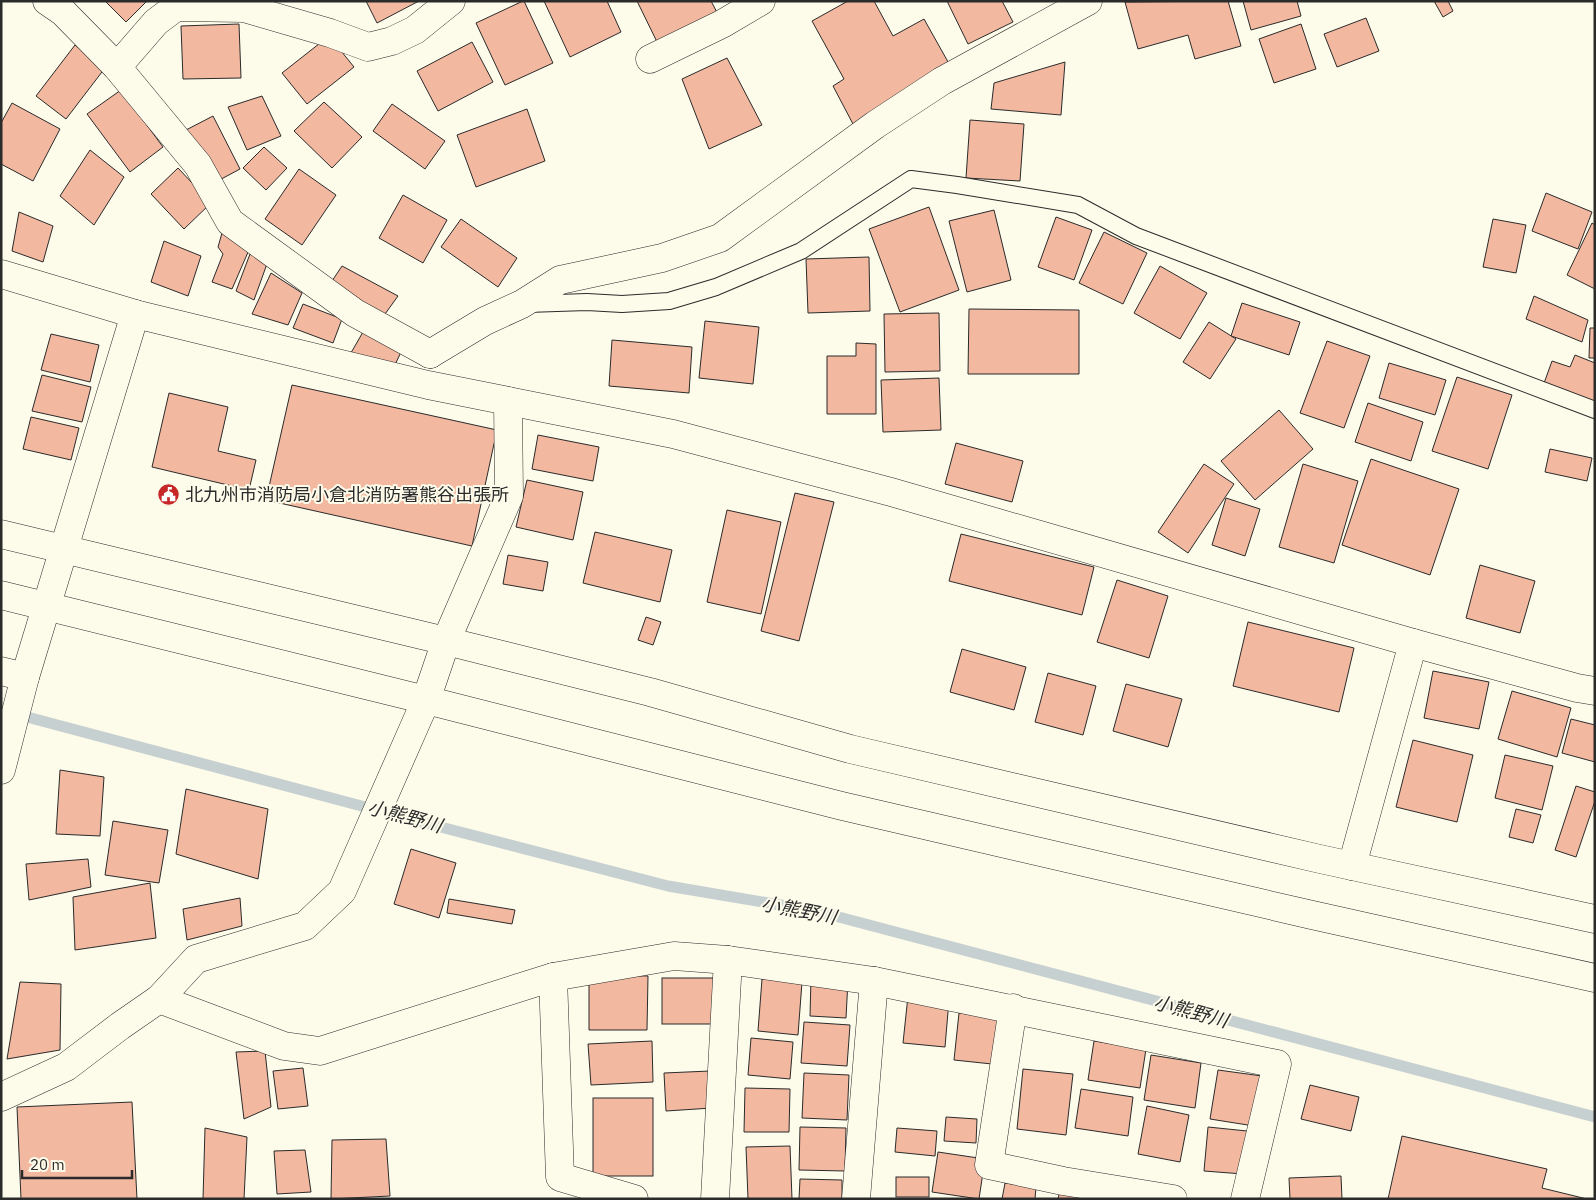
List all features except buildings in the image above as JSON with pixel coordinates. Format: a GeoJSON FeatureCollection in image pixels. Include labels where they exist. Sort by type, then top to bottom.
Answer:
{"type":"FeatureCollection","features":[{"type":"Feature","properties":{"kind":"street"},"geometry":{"type":"LineString","coordinates":[[47,1],[63,12],[117,67],[198,165],[230,222],[355,314],[430,354]]}},
{"type":"Feature","properties":{"kind":"street"},"geometry":{"type":"LineString","coordinates":[[117,67],[156,22],[177,4],[244,8],[330,33],[368,47],[392,41],[415,30],[450,1]]}},
{"type":"Feature","properties":{"kind":"street"},"geometry":{"type":"LineString","coordinates":[[650,59],[722,24],[761,1]]}},
{"type":"Feature","properties":{"kind":"street"},"geometry":{"type":"LineString","coordinates":[[430,354],[485,321],[522,304],[560,280],[662,258],[720,238],[875,125],[942,81],[1088,1]]}},
{"type":"Feature","properties":{"kind":"street"},"geometry":{"type":"LineString","coordinates":[[1,274],[135,314],[428,385],[673,434],[863,485],[1595,692]]}},
{"type":"Feature","properties":{"kind":"street"},"geometry":{"type":"LineString","coordinates":[[3,758],[13,674],[47,606],[135,314]]}},
{"type":"Feature","properties":{"kind":"street"},"geometry":{"type":"LineString","coordinates":[[428,385],[430,354]]}},
{"type":"Feature","properties":{"kind":"street"},"geometry":{"type":"LineString","coordinates":[[1,1097],[66,1067],[159,999],[196,959],[305,926],[342,891],[426,700],[446,641],[509,496],[508,401]]}},
{"type":"Feature","properties":{"kind":"street"},"geometry":{"type":"LineString","coordinates":[[1,534],[650,692],[850,749],[1352,866],[1595,919]]}},
{"type":"Feature","properties":{"kind":"street"},"geometry":{"type":"LineString","coordinates":[[1,595],[426,700],[842,806],[1303,913],[1595,978]]}},
{"type":"Feature","properties":{"kind":"street"},"geometry":{"type":"LineString","coordinates":[[1352,866],[1413,642]]}},
{"type":"Feature","properties":{"kind":"street"},"geometry":{"type":"LineString","coordinates":[[159,999],[284,1046],[320,1051],[553,977],[674,956],[728,960],[874,980],[1277,1064],[1245,1199]]}},
{"type":"Feature","properties":{"kind":"street"},"geometry":{"type":"LineString","coordinates":[[715,1199],[728,960]]}},
{"type":"Feature","properties":{"kind":"street"},"geometry":{"type":"LineString","coordinates":[[553,977],[560,1177],[634,1199]]}},
{"type":"Feature","properties":{"kind":"street"},"geometry":{"type":"LineString","coordinates":[[856,1199],[874,980]]}},
{"type":"Feature","properties":{"kind":"street"},"geometry":{"type":"LineString","coordinates":[[1013,1008],[989,1165],[1063,1181],[1173,1199]]}},
{"type":"Feature","properties":{"kind":"lane"},"geometry":{"type":"LineString","coordinates":[[522,304],[587,302],[622,304],[669,301],[716,287],[801,251],[911,179],[957,184],[1078,205],[1136,236],[1595,410]]}},
{"type":"Feature","properties":{"kind":"waterway","name":"小熊野川"},"geometry":{"type":"LineString","coordinates":[[1,710],[668,886],[816,911],[1595,1117]]}},
{"type":"Feature","properties":{"kind":"place","name":"北九州市消防局小倉北消防署熊谷出張所"},"geometry":{"type":"Point","coordinates":[169,494]}}]}
